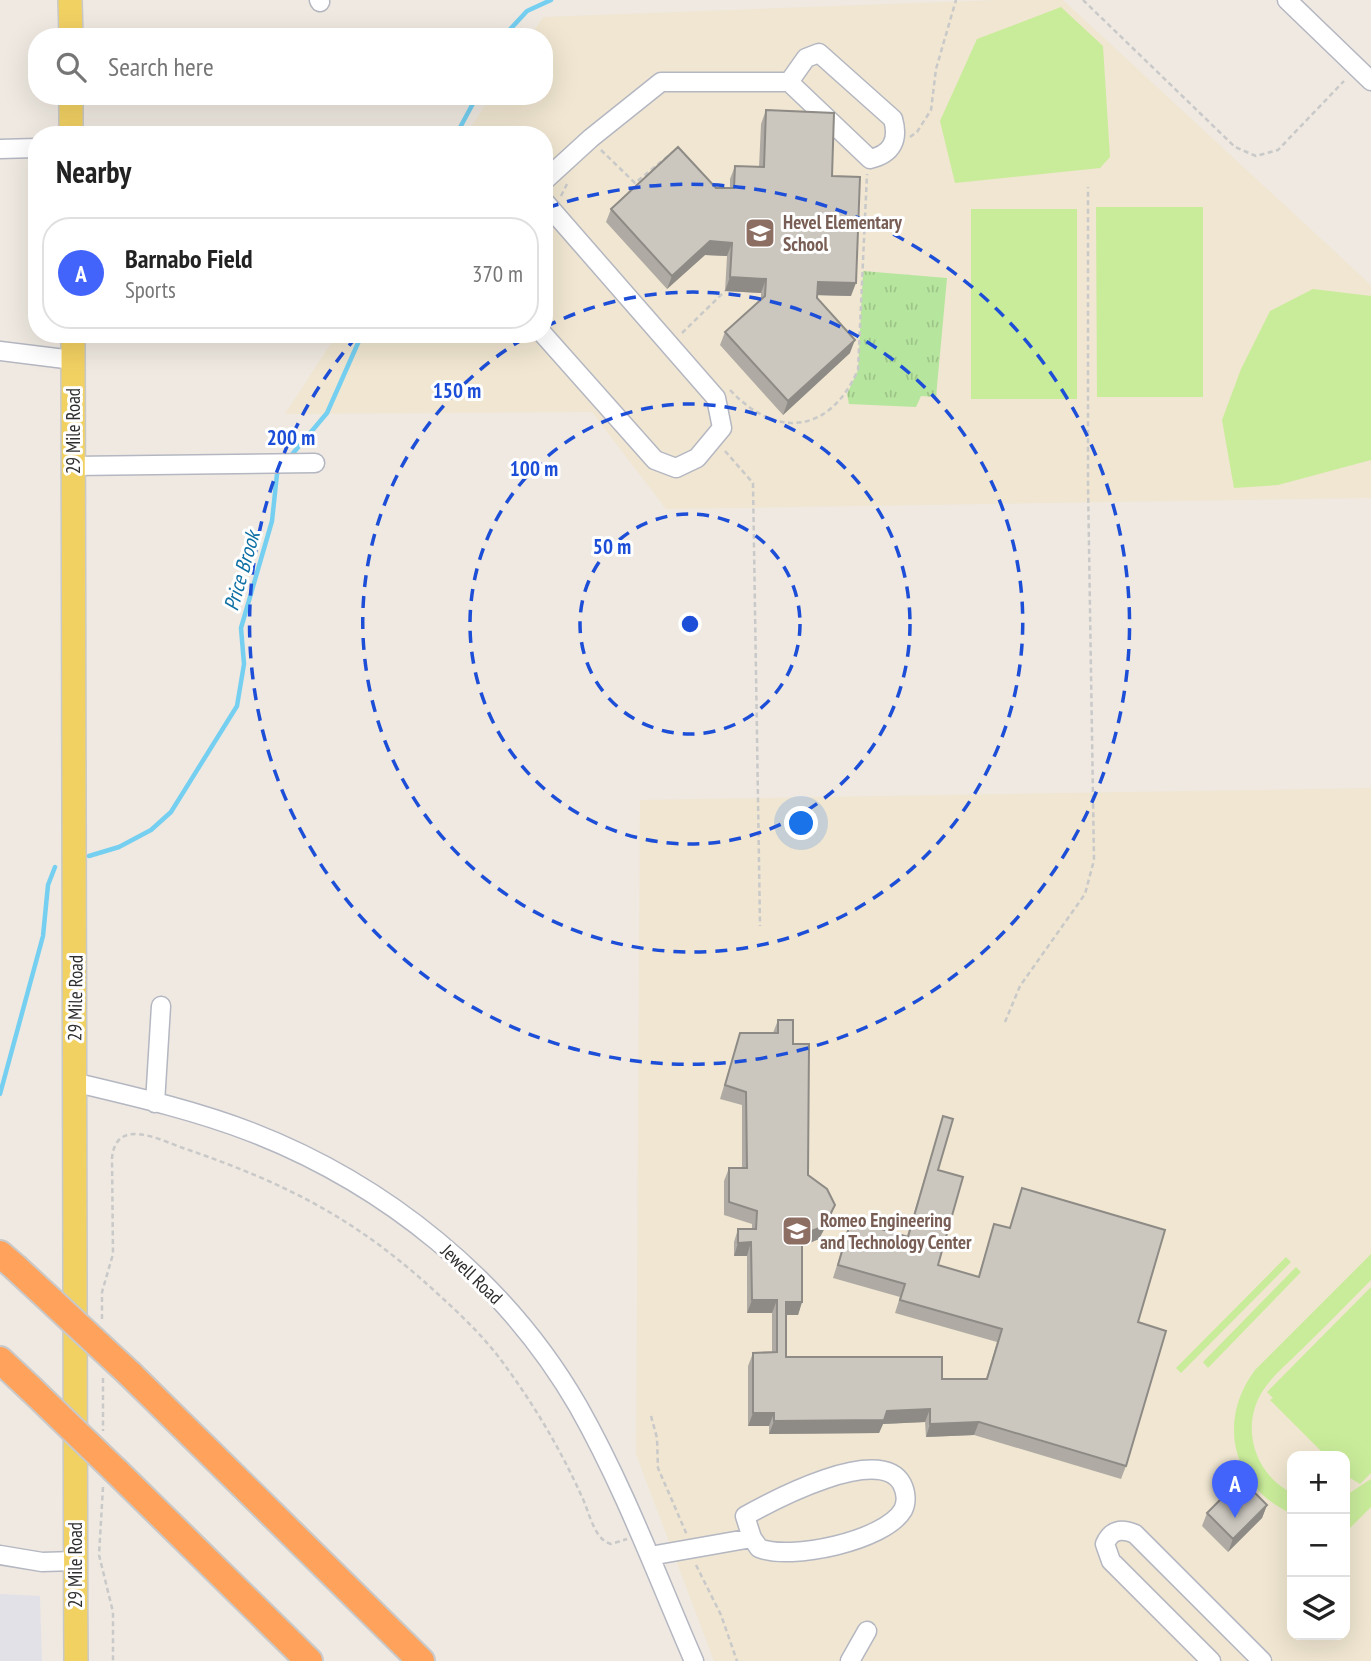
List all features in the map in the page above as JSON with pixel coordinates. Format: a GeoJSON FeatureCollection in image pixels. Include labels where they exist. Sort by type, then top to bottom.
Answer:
{"type":"FeatureCollection","features":[{"type":"Feature","properties":{"kind":"highway"},"geometry":{"type":"LineString","coordinates":[[7,1261],[130,1374],[421,1661]]}},
{"type":"Feature","properties":{"kind":"highway"},"geometry":{"type":"LineString","coordinates":[[0,1360],[31,1389],[110,1477],[309,1661]]}},
{"type":"Feature","properties":{"kind":"main road"},"geometry":{"type":"LineString","coordinates":[[70,0],[71,28]]}},
{"type":"Feature","properties":{"kind":"main road"},"geometry":{"type":"LineString","coordinates":[[71,105],[71,126]]}},
{"type":"Feature","properties":{"kind":"main road","name":"29 Mile Road"},"geometry":{"type":"LineString","coordinates":[[73,343],[77,891],[73,1082],[76,1661]]}},
{"type":"Feature","properties":{"kind":"street"},"geometry":{"type":"LineString","coordinates":[[1287,0],[1371,81]]}},
{"type":"Feature","properties":{"kind":"street"},"geometry":{"type":"LineString","coordinates":[[553,173],[661,82],[789,82],[870,159],[883,156],[894,145],[897,132],[893,119],[819,53],[806,58],[789,82]]}},
{"type":"Feature","properties":{"kind":"street"},"geometry":{"type":"LineString","coordinates":[[0,149],[28,148]]}},
{"type":"Feature","properties":{"kind":"street"},"geometry":{"type":"LineString","coordinates":[[552,343],[655,460],[676,468],[697,458],[722,428],[716,398],[553,211]]}},
{"type":"Feature","properties":{"kind":"street"},"geometry":{"type":"LineString","coordinates":[[0,351],[73,360]]}},
{"type":"Feature","properties":{"kind":"street"},"geometry":{"type":"LineString","coordinates":[[74,466],[287,461],[314,463]]}},
{"type":"Feature","properties":{"kind":"street"},"geometry":{"type":"LineString","coordinates":[[155,1103],[161,1006]]}},
{"type":"Feature","properties":{"kind":"street","name":"Jewell Road"},"geometry":{"type":"LineString","coordinates":[[73,1082],[226,1123],[318,1162],[410,1219],[472,1272],[523,1327],[576,1404],[650,1556],[694,1661]]}},
{"type":"Feature","properties":{"kind":"street"},"geometry":{"type":"LineString","coordinates":[[875,1471],[888,1473],[899,1479],[904,1488],[906,1500],[902,1511],[877,1529],[855,1539],[830,1547],[784,1553],[759,1548],[752,1538],[745,1516],[786,1493],[834,1476],[875,1471]]}},
{"type":"Feature","properties":{"kind":"street"},"geometry":{"type":"LineString","coordinates":[[1211,1661],[1111,1561],[1105,1544],[1109,1535],[1118,1530],[1135,1534],[1262,1661]]}},
{"type":"Feature","properties":{"kind":"street"},"geometry":{"type":"LineString","coordinates":[[650,1556],[752,1538]]}},
{"type":"Feature","properties":{"kind":"street"},"geometry":{"type":"LineString","coordinates":[[0,1555],[42,1562],[75,1561]]}},
{"type":"Feature","properties":{"kind":"street"},"geometry":{"type":"LineString","coordinates":[[850,1661],[867,1632]]}},
{"type":"Feature","properties":{"kind":"path"},"geometry":{"type":"LineString","coordinates":[[905,140],[917,132],[931,110],[936,69],[956,0]]}},
{"type":"Feature","properties":{"kind":"path"},"geometry":{"type":"LineString","coordinates":[[1083,0],[1235,147],[1256,156],[1278,150],[1344,81]]}},
{"type":"Feature","properties":{"kind":"path"},"geometry":{"type":"LineString","coordinates":[[593,156],[601,149],[635,183],[672,151],[682,159]]}},
{"type":"Feature","properties":{"kind":"path"},"geometry":{"type":"LineString","coordinates":[[726,385],[759,416],[783,425],[808,421],[847,394],[858,370],[867,174],[876,172]]}},
{"type":"Feature","properties":{"kind":"path"},"geometry":{"type":"LineString","coordinates":[[563,202],[560,193],[572,176]]}},
{"type":"Feature","properties":{"kind":"path"},"geometry":{"type":"LineString","coordinates":[[1005,1022],[1020,986],[1085,894],[1094,860],[1088,484],[1088,187]]}},
{"type":"Feature","properties":{"kind":"path"},"geometry":{"type":"LineString","coordinates":[[680,335],[725,291]]}},
{"type":"Feature","properties":{"kind":"path"},"geometry":{"type":"LineString","coordinates":[[713,438],[753,483],[760,926]]}},
{"type":"Feature","properties":{"kind":"path"},"geometry":{"type":"LineString","coordinates":[[109,1276],[113,1254],[112,1158],[113,1148],[122,1135],[140,1134],[186,1149],[312,1200],[381,1244],[483,1338],[518,1384],[550,1434],[601,1539],[611,1544],[626,1539]]}},
{"type":"Feature","properties":{"kind":"path"},"geometry":{"type":"LineString","coordinates":[[103,1404],[103,1444]]}},
{"type":"Feature","properties":{"kind":"path"},"geometry":{"type":"LineString","coordinates":[[110,1477],[99,1555],[113,1612],[113,1661]]}},
{"type":"Feature","properties":{"kind":"shaded area"},"geometry":{"type":"Polygon","coordinates":[[[998,0],[1063,0],[1371,285],[1371,498],[666,509],[592,412],[285,414],[331,343],[553,343],[553,126],[472,126],[485,105],[553,105],[553,28],[536,28],[543,17],[998,0]]]}},
{"type":"Feature","properties":{"kind":"shaded area"},"geometry":{"type":"Polygon","coordinates":[[[1371,788],[1371,1661],[714,1661],[636,1454],[640,800],[1371,788]]]}},
{"type":"Feature","properties":{"kind":"shaded area"},"geometry":{"type":"Polygon","coordinates":[[[0,1594],[40,1596],[42,1661],[0,1661],[0,1594]]]}},
{"type":"Feature","properties":{"kind":"green space"},"geometry":{"type":"Polygon","coordinates":[[[1061,7],[1103,46],[1110,157],[1100,168],[955,183],[940,121],[977,39],[1061,7]]]}},
{"type":"Feature","properties":{"kind":"green space"},"geometry":{"type":"Polygon","coordinates":[[[1096,207],[1203,207],[1203,397],[1097,397],[1096,207]]]}},
{"type":"Feature","properties":{"kind":"green space"},"geometry":{"type":"Polygon","coordinates":[[[971,209],[1077,209],[1077,399],[971,399],[971,209]]]}},
{"type":"Feature","properties":{"kind":"green space"},"geometry":{"type":"Polygon","coordinates":[[[863,271],[947,278],[936,397],[921,396],[916,407],[849,404],[847,394],[858,370],[863,271]]]}},
{"type":"Feature","properties":{"kind":"green space"},"geometry":{"type":"Polygon","coordinates":[[[1313,289],[1371,296],[1371,460],[1278,485],[1234,488],[1222,420],[1241,369],[1270,311],[1313,289]]]}},
{"type":"Feature","properties":{"kind":"green space"},"geometry":{"type":"Polygon","coordinates":[[[1371,1254],[1371,1280],[1274,1376],[1255,1406],[1252,1435],[1255,1449],[1260,1463],[1269,1475],[1287,1490],[1287,1511],[1256,1487],[1244,1470],[1237,1451],[1234,1431],[1236,1411],[1243,1390],[1255,1370],[1371,1254]]]}},
{"type":"Feature","properties":{"kind":"green space"},"geometry":{"type":"Polygon","coordinates":[[[1286,1257],[1291,1262],[1181,1373],[1176,1368],[1286,1257]]]}},
{"type":"Feature","properties":{"kind":"green space"},"geometry":{"type":"Polygon","coordinates":[[[1296,1267],[1301,1272],[1208,1368],[1203,1362],[1296,1267]]]}},
{"type":"Feature","properties":{"kind":"green space"},"geometry":{"type":"Polygon","coordinates":[[[1371,1287],[1371,1473],[1360,1484],[1350,1478],[1350,1451],[1321,1451],[1270,1400],[1273,1398],[1267,1392],[1371,1287]]]}},
{"type":"Feature","properties":{"kind":"green space"},"geometry":{"type":"Polygon","coordinates":[[[1371,1479],[1371,1507],[1350,1528],[1350,1514],[1350,1493],[1371,1479]]]}},
{"type":"Feature","properties":{"kind":"building"},"geometry":{"type":"Polygon","coordinates":[[[766,110],[834,113],[832,176],[860,177],[856,283],[818,282],[817,298],[855,340],[788,401],[725,332],[765,296],[766,279],[730,277],[732,243],[710,241],[672,276],[611,209],[678,147],[716,188],[734,188],[735,166],[764,167],[766,110]]]}},
{"type":"Feature","properties":{"kind":"building"},"geometry":{"type":"Polygon","coordinates":[[[778,1020],[793,1020],[793,1044],[809,1044],[808,1175],[827,1189],[835,1205],[824,1226],[802,1235],[802,1302],[786,1302],[786,1357],[942,1357],[942,1379],[987,1379],[1002,1329],[900,1300],[905,1284],[838,1265],[851,1220],[908,1237],[943,1116],[953,1119],[938,1170],[963,1177],[938,1265],[979,1277],[994,1224],[1010,1228],[1022,1188],[1165,1230],[1138,1322],[1166,1331],[1126,1466],[979,1422],[930,1424],[930,1409],[887,1411],[884,1420],[774,1421],[774,1413],[753,1413],[753,1353],[777,1352],[777,1300],[752,1300],[751,1242],[738,1243],[738,1229],[756,1229],[757,1211],[729,1202],[729,1168],[747,1168],[746,1092],[725,1085],[740,1033],[778,1033],[778,1020]]]}},
{"type":"Feature","properties":{"kind":"building"},"geometry":{"type":"Polygon","coordinates":[[[1241,1479],[1267,1505],[1233,1539],[1207,1513],[1241,1479]]]}},
{"type":"Feature","properties":{"kind":"waterway","name":"Price Brook"},"geometry":{"type":"LineString","coordinates":[[511,28],[527,11],[551,0]]}},
{"type":"Feature","properties":{"kind":"waterway","name":"Price Brook"},"geometry":{"type":"LineString","coordinates":[[461,126],[472,105]]}},
{"type":"Feature","properties":{"kind":"waterway","name":"Price Brook"},"geometry":{"type":"LineString","coordinates":[[289,458],[327,413],[358,343]]}},
{"type":"Feature","properties":{"kind":"waterway","name":"Price Brook"},"geometry":{"type":"LineString","coordinates":[[89,856],[119,847],[151,830],[171,812],[237,706],[244,664],[241,628],[272,521],[277,474],[281,468]]}},
{"type":"Feature","properties":{"kind":"waterway","name":"Price Brook"},"geometry":{"type":"LineString","coordinates":[[0,1094],[43,936],[48,885],[55,867]]}},
{"type":"Feature","properties":{"kind":"place","name":"Hevel Elementary School"},"geometry":{"type":"Point","coordinates":[760,233]}},
{"type":"Feature","properties":{"kind":"place","name":"Romeo Engineering and Technology Center"},"geometry":{"type":"Point","coordinates":[797,1231]}},
{"type":"Feature","properties":{"kind":"place","name":"Barnabo Field"},"geometry":{"type":"Point","coordinates":[1235,1518]}}]}
